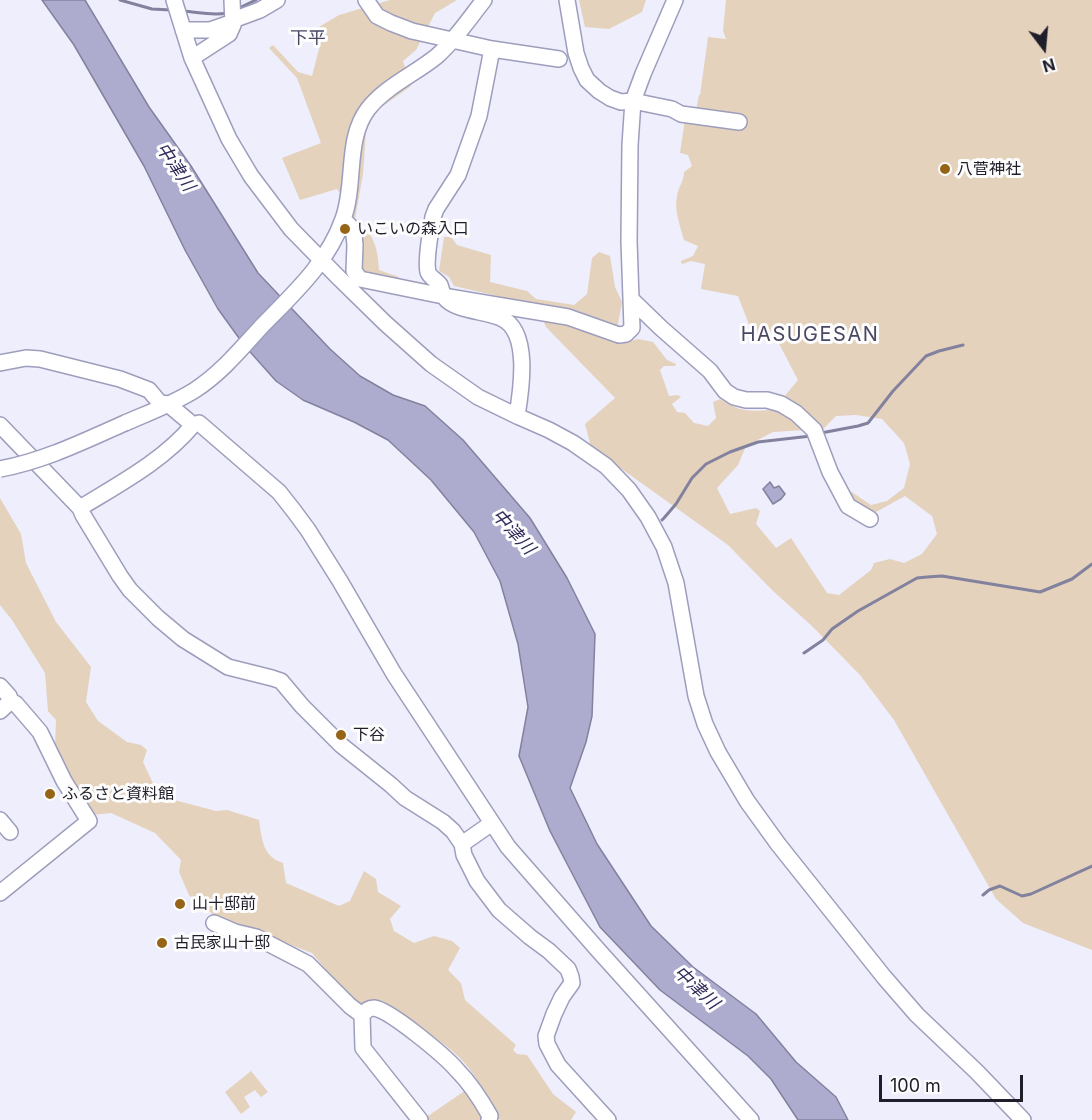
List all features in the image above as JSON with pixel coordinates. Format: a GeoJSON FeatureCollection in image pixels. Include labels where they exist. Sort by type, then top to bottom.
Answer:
{"type":"FeatureCollection","features":[{"type":"Feature","properties":{"kind":"street"},"geometry":{"type":"LineString","coordinates":[[182,30],[203,31],[233,13],[261,10],[277,0]]}},
{"type":"Feature","properties":{"kind":"street"},"geometry":{"type":"LineString","coordinates":[[366,0],[378,16],[391,23],[433,36],[492,49],[559,59]]}},
{"type":"Feature","properties":{"kind":"street"},"geometry":{"type":"LineString","coordinates":[[0,469],[44,458],[168,404],[194,390],[219,372],[318,266],[343,219],[351,188],[356,140],[360,123],[369,108],[386,92],[436,56],[453,39],[484,0]]}},
{"type":"Feature","properties":{"kind":"street"},"geometry":{"type":"LineString","coordinates":[[567,0],[576,53],[581,68],[587,80],[599,91],[621,102],[633,101],[672,109],[681,114],[739,122]]}},
{"type":"Feature","properties":{"kind":"street"},"geometry":{"type":"LineString","coordinates":[[343,219],[352,228],[354,235],[354,271],[360,279],[443,296],[568,317],[619,335],[626,334],[632,328],[629,241],[633,101],[675,0]]}},
{"type":"Feature","properties":{"kind":"street"},"geometry":{"type":"LineString","coordinates":[[175,4],[192,58],[229,139],[251,176],[318,266],[431,364],[478,397],[573,443],[606,466],[629,490],[648,517],[664,547],[676,584],[696,696],[705,724],[718,752],[742,793],[778,844],[884,977],[917,1015],[1023,1120]]}},
{"type":"Feature","properties":{"kind":"street"},"geometry":{"type":"LineString","coordinates":[[192,58],[229,34],[233,13]]}},
{"type":"Feature","properties":{"kind":"street"},"geometry":{"type":"LineString","coordinates":[[492,49],[479,116],[458,175],[433,217],[427,268],[430,276],[440,285],[443,296],[450,304],[501,318],[513,327],[519,344],[522,383],[517,416]]}},
{"type":"Feature","properties":{"kind":"street"},"geometry":{"type":"LineString","coordinates":[[631,299],[711,371],[725,391],[734,397],[746,400],[767,400],[781,404],[802,418],[814,430],[830,472],[849,506],[870,519]]}},
{"type":"Feature","properties":{"kind":"street"},"geometry":{"type":"LineString","coordinates":[[0,363],[26,358],[40,359],[120,378],[149,390],[160,404],[168,404],[193,425]]}},
{"type":"Feature","properties":{"kind":"street"},"geometry":{"type":"LineString","coordinates":[[80,508],[158,458],[184,436],[193,425],[199,423],[279,492],[308,530],[394,675],[508,847],[751,1120]]}},
{"type":"Feature","properties":{"kind":"street"},"geometry":{"type":"LineString","coordinates":[[0,425],[80,508],[120,576],[151,611],[183,639],[228,667],[281,681],[341,745],[405,798],[453,831],[462,844],[464,855],[477,881],[499,910],[568,969],[572,983],[554,1014],[546,1036],[547,1044],[558,1065],[608,1120]]}},
{"type":"Feature","properties":{"kind":"street"},"geometry":{"type":"LineString","coordinates":[[0,686],[9,696],[6,706],[16,704],[40,732],[64,781],[89,821],[0,893]]}},
{"type":"Feature","properties":{"kind":"street"},"geometry":{"type":"LineString","coordinates":[[0,820],[10,832]]}},
{"type":"Feature","properties":{"kind":"street"},"geometry":{"type":"LineString","coordinates":[[462,844],[492,823]]}},
{"type":"Feature","properties":{"kind":"street"},"geometry":{"type":"LineString","coordinates":[[214,922],[235,932],[256,937],[308,964],[362,1015]]}},
{"type":"Feature","properties":{"kind":"street"},"geometry":{"type":"LineString","coordinates":[[362,1015],[369,1009],[375,1008],[415,1033],[457,1070],[482,1103],[490,1116],[489,1120]]}},
{"type":"Feature","properties":{"kind":"street"},"geometry":{"type":"LineString","coordinates":[[362,1015],[363,1048],[420,1120]]}},
{"type":"Feature","properties":{"kind":"shaded area"},"geometry":{"type":"Polygon","coordinates":[[[390,0],[457,0],[435,13],[416,50],[403,61],[411,86],[376,111],[366,131],[363,174],[355,219],[369,233],[374,242],[379,270],[399,277],[397,281],[368,276],[360,268],[351,219],[352,210],[337,189],[300,200],[282,158],[321,143],[297,78],[269,48],[273,45],[298,72],[312,76],[321,41],[319,27],[339,15],[390,0]]]}},
{"type":"Feature","properties":{"kind":"shaded area"},"geometry":{"type":"Polygon","coordinates":[[[579,0],[646,0],[642,12],[609,29],[585,27],[579,0]]]}},
{"type":"Feature","properties":{"kind":"shaded area"},"geometry":{"type":"Polygon","coordinates":[[[726,0],[1092,0],[1092,950],[1023,923],[996,899],[894,720],[860,675],[728,545],[591,447],[585,424],[615,398],[546,327],[536,305],[454,286],[449,277],[439,271],[444,237],[451,237],[457,245],[491,255],[490,282],[527,291],[536,299],[574,305],[587,294],[592,258],[599,252],[610,256],[615,287],[622,302],[614,339],[626,342],[638,339],[653,342],[667,360],[676,364],[675,366],[664,366],[660,370],[669,396],[681,397],[672,404],[677,412],[685,413],[694,423],[708,426],[716,418],[713,402],[720,399],[745,410],[773,410],[798,380],[774,331],[753,335],[738,296],[701,289],[705,264],[691,261],[682,264],[681,261],[693,256],[698,246],[684,240],[676,207],[684,172],[692,166],[688,155],[680,153],[685,119],[694,120],[708,37],[726,39],[723,31],[726,0]],[[856,415],[836,416],[823,429],[773,432],[746,446],[738,465],[717,488],[730,514],[756,508],[760,511],[756,524],[776,548],[791,538],[827,593],[839,595],[871,570],[874,563],[890,559],[904,563],[922,554],[937,534],[932,516],[905,496],[876,512],[867,511],[852,503],[846,490],[871,505],[887,501],[904,488],[910,464],[904,443],[882,419],[856,415]]]}},
{"type":"Feature","properties":{"kind":"shaded area"},"geometry":{"type":"Polygon","coordinates":[[[0,498],[21,534],[26,563],[56,622],[91,667],[86,702],[98,721],[127,742],[141,745],[147,750],[143,762],[159,796],[216,811],[227,810],[259,820],[264,846],[271,856],[283,863],[286,883],[339,906],[350,901],[364,871],[376,879],[378,892],[401,906],[390,919],[394,931],[414,943],[434,936],[452,941],[460,948],[448,970],[461,983],[465,1000],[516,1045],[513,1050],[517,1054],[527,1055],[553,1094],[576,1112],[571,1120],[501,1120],[488,1115],[481,1087],[473,1074],[464,1062],[441,1042],[389,1009],[363,1014],[312,953],[215,916],[189,895],[179,872],[181,860],[155,833],[111,813],[92,815],[55,748],[56,720],[48,711],[45,673],[0,605],[0,498]]]}},
{"type":"Feature","properties":{"kind":"shaded area"},"geometry":{"type":"Polygon","coordinates":[[[251,1071],[268,1092],[261,1097],[255,1090],[244,1097],[250,1107],[241,1114],[225,1092],[251,1071]]]}},
{"type":"Feature","properties":{"kind":"shaded area"},"geometry":{"type":"Polygon","coordinates":[[[469,1088],[485,1117],[481,1120],[427,1120],[425,1118],[469,1088]]]}},
{"type":"Feature","properties":{"kind":"water","name":"中津川"},"geometry":{"type":"Polygon","coordinates":[[[42,0],[85,0],[149,107],[191,166],[258,273],[330,349],[360,376],[393,395],[425,406],[463,440],[530,518],[567,578],[595,634],[592,716],[586,742],[570,788],[597,844],[651,926],[693,967],[756,1014],[796,1062],[836,1097],[848,1120],[798,1120],[771,1079],[748,1056],[660,990],[600,927],[550,831],[519,756],[528,707],[518,644],[500,581],[474,532],[431,480],[388,440],[354,422],[303,400],[276,381],[244,345],[218,309],[185,250],[144,166],[74,45],[42,0]]]}},
{"type":"Feature","properties":{"kind":"water"},"geometry":{"type":"Polygon","coordinates":[[[770,482],[774,488],[779,486],[785,494],[773,504],[763,489],[770,482]]]}},
{"type":"Feature","properties":{"kind":"waterway"},"geometry":{"type":"LineString","coordinates":[[120,0],[152,9],[171,10]]}},
{"type":"Feature","properties":{"kind":"waterway"},"geometry":{"type":"LineString","coordinates":[[239,8],[256,0]]}},
{"type":"Feature","properties":{"kind":"waterway"},"geometry":{"type":"LineString","coordinates":[[183,11],[227,13]]}},
{"type":"Feature","properties":{"kind":"waterway"},"geometry":{"type":"LineString","coordinates":[[821,433],[868,423],[893,391],[926,356],[963,345]]}},
{"type":"Feature","properties":{"kind":"waterway"},"geometry":{"type":"LineString","coordinates":[[662,520],[676,504],[692,478],[706,464],[758,442],[811,436]]}},
{"type":"Feature","properties":{"kind":"waterway"},"geometry":{"type":"LineString","coordinates":[[804,653],[858,611],[917,578],[942,576],[1040,592],[1072,579],[1092,564]]}},
{"type":"Feature","properties":{"kind":"waterway"},"geometry":{"type":"LineString","coordinates":[[983,895],[1000,886],[1022,896],[1031,894],[1092,866]]}},
{"type":"Feature","properties":{"kind":"place","name":"八菅神社"},"geometry":{"type":"Point","coordinates":[945,169]}},
{"type":"Feature","properties":{"kind":"place","name":"いこいの森入口"},"geometry":{"type":"Point","coordinates":[345,229]}},
{"type":"Feature","properties":{"kind":"place","name":"下谷"},"geometry":{"type":"Point","coordinates":[341,735]}},
{"type":"Feature","properties":{"kind":"place","name":"ふるさと資料館"},"geometry":{"type":"Point","coordinates":[50,794]}},
{"type":"Feature","properties":{"kind":"place","name":"山十邸前"},"geometry":{"type":"Point","coordinates":[180,904]}},
{"type":"Feature","properties":{"kind":"place","name":"古民家山十邸"},"geometry":{"type":"Point","coordinates":[162,943]}},
{"type":"Feature","properties":{"kind":"district","name":"下平"},"geometry":{"type":"Point","coordinates":[308,39]}},
{"type":"Feature","properties":{"kind":"district","name":"HASUGESAN"},"geometry":{"type":"Point","coordinates":[810,335]}}]}
